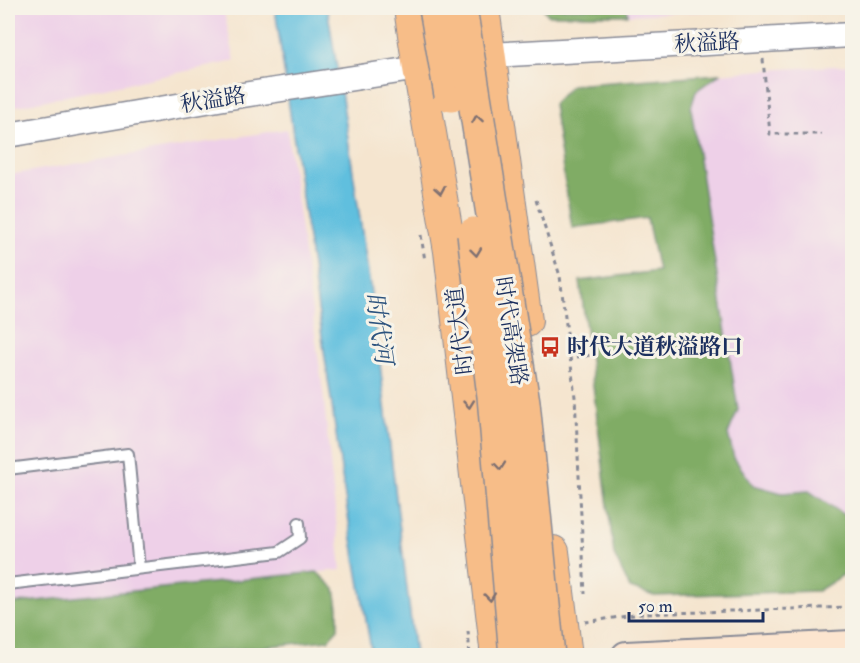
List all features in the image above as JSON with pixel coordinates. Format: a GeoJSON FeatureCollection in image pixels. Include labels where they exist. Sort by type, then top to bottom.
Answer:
{"type":"FeatureCollection","features":[{"type":"Feature","properties":{"kind":"highway","name":"时代高架路"},"geometry":{"type":"LineString","coordinates":[[436,8],[475,237],[494,396],[516,656]]}},
{"type":"Feature","properties":{"kind":"highway","name":"时代高架路"},"geometry":{"type":"LineString","coordinates":[[460,8],[523,402],[559,647]]}},
{"type":"Feature","properties":{"kind":"main road","name":"时代大道"},"geometry":{"type":"LineString","coordinates":[[411,8],[450,251],[497,656]]}},
{"type":"Feature","properties":{"kind":"main road"},"geometry":{"type":"LineString","coordinates":[[483,8],[529,343],[559,647]]}},
{"type":"Feature","properties":{"kind":"main road"},"geometry":{"type":"LineString","coordinates":[[626,656],[852,645]]}},
{"type":"Feature","properties":{"kind":"street","name":"秋溢路"},"geometry":{"type":"LineString","coordinates":[[490,55],[852,36]]}},
{"type":"Feature","properties":{"kind":"street","name":"秋溢路"},"geometry":{"type":"LineString","coordinates":[[8,135],[419,68]]}},
{"type":"Feature","properties":{"kind":"lane"},"geometry":{"type":"LineString","coordinates":[[8,469],[128,454],[139,568]]}},
{"type":"Feature","properties":{"kind":"lane"},"geometry":{"type":"LineString","coordinates":[[8,584],[279,552],[300,538],[299,523]]}},
{"type":"Feature","properties":{"kind":"path"},"geometry":{"type":"LineString","coordinates":[[762,40],[770,134],[822,134]]}},
{"type":"Feature","properties":{"kind":"path"},"geometry":{"type":"LineString","coordinates":[[536,200],[560,276],[574,386],[585,598]]}},
{"type":"Feature","properties":{"kind":"path"},"geometry":{"type":"LineString","coordinates":[[576,357],[609,353]]}},
{"type":"Feature","properties":{"kind":"path"},"geometry":{"type":"LineString","coordinates":[[559,647],[586,621],[641,614],[852,607]]}},
{"type":"Feature","properties":{"kind":"shaded area"},"geometry":{"type":"Polygon","coordinates":[[[8,8],[223,8],[235,61],[8,108],[8,8]]]}},
{"type":"Feature","properties":{"kind":"shaded area"},"geometry":{"type":"Polygon","coordinates":[[[627,8],[775,8],[628,15],[627,8]]]}},
{"type":"Feature","properties":{"kind":"shaded area"},"geometry":{"type":"Polygon","coordinates":[[[852,65],[852,539],[710,545],[663,79],[852,65]]]}},
{"type":"Feature","properties":{"kind":"shaded area"},"geometry":{"type":"Polygon","coordinates":[[[287,129],[323,392],[341,570],[8,604],[8,175],[287,129]]]}},
{"type":"Feature","properties":{"kind":"green space"},"geometry":{"type":"Polygon","coordinates":[[[543,8],[627,8],[628,15],[548,15],[543,8]]]}},
{"type":"Feature","properties":{"kind":"green space"},"geometry":{"type":"Polygon","coordinates":[[[720,74],[696,91],[691,108],[738,410],[728,434],[734,458],[753,485],[782,493],[809,491],[847,517],[852,517],[852,575],[843,575],[818,591],[654,596],[630,588],[614,555],[580,281],[658,271],[647,218],[572,228],[553,104],[571,85],[720,74]]]}},
{"type":"Feature","properties":{"kind":"green space"},"geometry":{"type":"Polygon","coordinates":[[[317,572],[335,589],[338,607],[338,629],[328,640],[175,656],[129,652],[8,655],[8,604],[317,572]]]}},
{"type":"Feature","properties":{"kind":"water"},"geometry":{"type":"Polygon","coordinates":[[[275,8],[327,8],[373,306],[415,655],[372,655],[346,504],[275,8]]]}},
{"type":"Feature","properties":{"kind":"place","name":"时代大道秋溢路口"},"geometry":{"type":"Point","coordinates":[550,347]}},
{"type":"Feature","properties":{"kind":"water label","name":"时代河"},"geometry":{"type":"Point","coordinates":[379,328]}}]}
